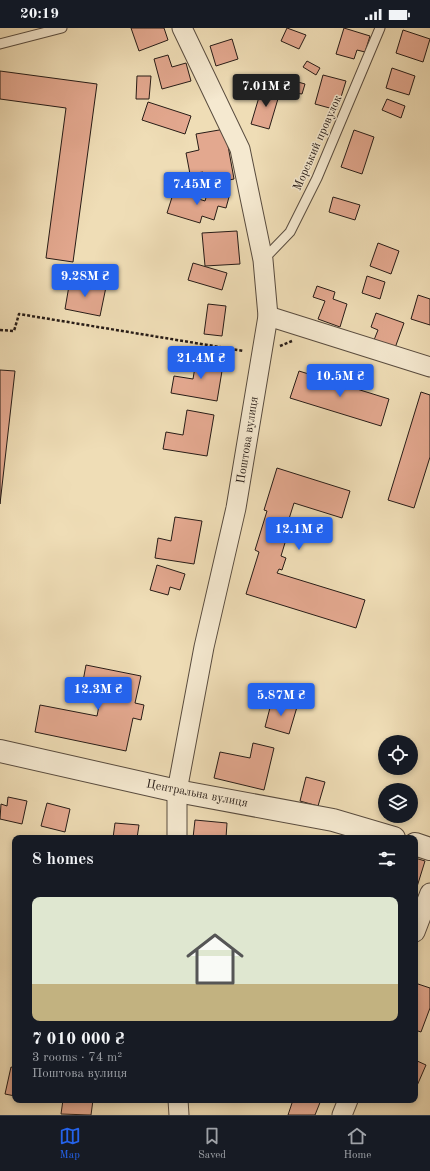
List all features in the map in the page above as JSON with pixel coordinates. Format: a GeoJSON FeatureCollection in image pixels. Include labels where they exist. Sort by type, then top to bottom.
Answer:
{"type":"FeatureCollection","features":[{"type":"Feature","properties":{"kind":"street","name":"Поштова вулиця"},"geometry":{"type":"LineString","coordinates":[[177,835],[177,791],[204,647],[236,508],[268,316],[263,260],[240,149],[182,28]]}},
{"type":"Feature","properties":{"kind":"street"},"geometry":{"type":"LineString","coordinates":[[268,316],[430,367]]}},
{"type":"Feature","properties":{"kind":"street","name":"Центральна вулиця"},"geometry":{"type":"LineString","coordinates":[[0,751],[177,791],[333,820],[384,835]]}},
{"type":"Feature","properties":{"kind":"street"},"geometry":{"type":"LineString","coordinates":[[418,845],[430,849]]}},
{"type":"Feature","properties":{"kind":"street"},"geometry":{"type":"LineString","coordinates":[[418,924],[430,893]]}},
{"type":"Feature","properties":{"kind":"street"},"geometry":{"type":"LineString","coordinates":[[178,1103],[178,1115]]}},
{"type":"Feature","properties":{"kind":"street"},"geometry":{"type":"LineString","coordinates":[[342,1115],[347,1103]]}},
{"type":"Feature","properties":{"kind":"lane"},"geometry":{"type":"LineString","coordinates":[[0,44],[62,28]]}},
{"type":"Feature","properties":{"kind":"lane","name":"Морський провулок"},"geometry":{"type":"LineString","coordinates":[[263,260],[290,232],[317,178],[380,28]]}},
{"type":"Feature","properties":{"kind":"path"},"geometry":{"type":"LineString","coordinates":[[0,330],[14,331],[19,314],[262,354]]}},
{"type":"Feature","properties":{"kind":"building"},"geometry":{"type":"Polygon","coordinates":[[[131,28],[164,28],[168,40],[139,51],[131,28]]]}},
{"type":"Feature","properties":{"kind":"building"},"geometry":{"type":"Polygon","coordinates":[[[287,28],[306,35],[299,49],[281,41],[287,28]]]}},
{"type":"Feature","properties":{"kind":"building"},"geometry":{"type":"Polygon","coordinates":[[[344,28],[370,36],[365,52],[357,50],[354,59],[336,54],[344,28]]]}},
{"type":"Feature","properties":{"kind":"building"},"geometry":{"type":"Polygon","coordinates":[[[403,30],[430,39],[423,62],[396,53],[403,30]]]}},
{"type":"Feature","properties":{"kind":"building"},"geometry":{"type":"Polygon","coordinates":[[[232,39],[238,59],[216,66],[210,46],[232,39]]]}},
{"type":"Feature","properties":{"kind":"building"},"geometry":{"type":"Polygon","coordinates":[[[168,55],[172,67],[186,63],[191,81],[162,89],[154,59],[168,55]]]}},
{"type":"Feature","properties":{"kind":"building"},"geometry":{"type":"Polygon","coordinates":[[[307,61],[320,68],[316,75],[303,67],[307,61]]]}},
{"type":"Feature","properties":{"kind":"building"},"geometry":{"type":"Polygon","coordinates":[[[392,68],[415,76],[409,95],[386,88],[392,68]]]}},
{"type":"Feature","properties":{"kind":"building"},"geometry":{"type":"Polygon","coordinates":[[[0,71],[97,84],[73,262],[46,258],[66,108],[0,99],[0,71]]]}},
{"type":"Feature","properties":{"kind":"building"},"geometry":{"type":"Polygon","coordinates":[[[323,75],[346,81],[337,110],[315,104],[323,75]]]}},
{"type":"Feature","properties":{"kind":"building"},"geometry":{"type":"Polygon","coordinates":[[[137,76],[151,76],[149,99],[136,99],[137,76]]]}},
{"type":"Feature","properties":{"kind":"building"},"geometry":{"type":"Polygon","coordinates":[[[298,82],[305,84],[302,94],[295,93],[298,82]]]}},
{"type":"Feature","properties":{"kind":"building"},"geometry":{"type":"Polygon","coordinates":[[[262,87],[280,92],[269,129],[251,124],[262,87]]]}},
{"type":"Feature","properties":{"kind":"building"},"geometry":{"type":"Polygon","coordinates":[[[387,99],[405,106],[401,118],[382,110],[387,99]]]}},
{"type":"Feature","properties":{"kind":"building"},"geometry":{"type":"Polygon","coordinates":[[[148,102],[191,116],[185,134],[142,120],[148,102]]]}},
{"type":"Feature","properties":{"kind":"building"},"geometry":{"type":"Polygon","coordinates":[[[225,129],[234,179],[205,185],[203,172],[190,174],[186,153],[199,150],[196,134],[225,129]]]}},
{"type":"Feature","properties":{"kind":"building"},"geometry":{"type":"Polygon","coordinates":[[[354,130],[374,137],[362,174],[341,167],[354,130]]]}},
{"type":"Feature","properties":{"kind":"building"},"geometry":{"type":"Polygon","coordinates":[[[174,191],[205,201],[208,191],[229,197],[226,208],[218,206],[214,220],[202,216],[200,223],[167,213],[174,191]]]}},
{"type":"Feature","properties":{"kind":"building"},"geometry":{"type":"Polygon","coordinates":[[[333,197],[360,205],[355,220],[329,212],[333,197]]]}},
{"type":"Feature","properties":{"kind":"building"},"geometry":{"type":"Polygon","coordinates":[[[237,231],[240,264],[205,266],[202,233],[237,231]]]}},
{"type":"Feature","properties":{"kind":"building"},"geometry":{"type":"Polygon","coordinates":[[[378,243],[399,251],[391,274],[370,266],[378,243]]]}},
{"type":"Feature","properties":{"kind":"building"},"geometry":{"type":"Polygon","coordinates":[[[193,263],[227,273],[222,290],[188,280],[193,263]]]}},
{"type":"Feature","properties":{"kind":"building"},"geometry":{"type":"Polygon","coordinates":[[[367,276],[385,282],[380,299],[362,293],[367,276]]]}},
{"type":"Feature","properties":{"kind":"building"},"geometry":{"type":"Polygon","coordinates":[[[70,280],[106,287],[100,316],[65,309],[70,280]]]}},
{"type":"Feature","properties":{"kind":"building"},"geometry":{"type":"Polygon","coordinates":[[[317,286],[335,292],[333,299],[347,304],[340,327],[318,319],[325,301],[313,297],[317,286]]]}},
{"type":"Feature","properties":{"kind":"building"},"geometry":{"type":"Polygon","coordinates":[[[418,295],[430,299],[430,325],[411,319],[418,295]]]}},
{"type":"Feature","properties":{"kind":"building"},"geometry":{"type":"Polygon","coordinates":[[[208,304],[226,306],[222,336],[204,334],[208,304]]]}},
{"type":"Feature","properties":{"kind":"building"},"geometry":{"type":"Polygon","coordinates":[[[376,313],[404,323],[395,348],[374,340],[378,330],[371,327],[376,313]]]}},
{"type":"Feature","properties":{"kind":"building"},"geometry":{"type":"Polygon","coordinates":[[[197,355],[224,359],[217,401],[171,393],[174,376],[193,379],[197,355]]]}},
{"type":"Feature","properties":{"kind":"building"},"geometry":{"type":"Polygon","coordinates":[[[0,370],[15,371],[0,504],[0,370]]]}},
{"type":"Feature","properties":{"kind":"building"},"geometry":{"type":"Polygon","coordinates":[[[299,371],[389,399],[381,426],[290,398],[299,371]]]}},
{"type":"Feature","properties":{"kind":"building"},"geometry":{"type":"Polygon","coordinates":[[[421,392],[430,395],[430,457],[414,508],[388,500],[421,392]]]}},
{"type":"Feature","properties":{"kind":"building"},"geometry":{"type":"Polygon","coordinates":[[[187,410],[214,415],[207,456],[163,449],[166,432],[183,435],[187,410]]]}},
{"type":"Feature","properties":{"kind":"building"},"geometry":{"type":"Polygon","coordinates":[[[277,468],[350,491],[342,518],[294,503],[288,522],[291,523],[281,556],[286,558],[282,570],[279,569],[277,573],[365,600],[356,628],[246,594],[259,552],[255,550],[267,511],[264,510],[277,468]]]}},
{"type":"Feature","properties":{"kind":"building"},"geometry":{"type":"Polygon","coordinates":[[[175,517],[202,521],[194,564],[155,558],[158,538],[171,541],[175,517]]]}},
{"type":"Feature","properties":{"kind":"building"},"geometry":{"type":"Polygon","coordinates":[[[157,565],[185,574],[180,590],[170,587],[168,595],[150,590],[157,565]]]}},
{"type":"Feature","properties":{"kind":"building"},"geometry":{"type":"Polygon","coordinates":[[[86,665],[141,676],[135,703],[144,705],[141,720],[133,718],[126,751],[35,732],[40,705],[97,716],[101,696],[81,692],[86,665]]]}},
{"type":"Feature","properties":{"kind":"building"},"geometry":{"type":"Polygon","coordinates":[[[272,700],[297,707],[289,734],[265,727],[272,700]]]}},
{"type":"Feature","properties":{"kind":"building"},"geometry":{"type":"Polygon","coordinates":[[[253,743],[274,748],[264,790],[214,778],[220,752],[250,758],[253,743]]]}},
{"type":"Feature","properties":{"kind":"building"},"geometry":{"type":"Polygon","coordinates":[[[306,777],[325,782],[318,806],[300,801],[306,777]]]}},
{"type":"Feature","properties":{"kind":"building"},"geometry":{"type":"Polygon","coordinates":[[[8,797],[27,801],[22,824],[0,819],[1,804],[7,806],[8,797]]]}},
{"type":"Feature","properties":{"kind":"building"},"geometry":{"type":"Polygon","coordinates":[[[47,803],[70,809],[65,832],[41,826],[47,803]]]}},
{"type":"Feature","properties":{"kind":"building"},"geometry":{"type":"Polygon","coordinates":[[[195,820],[227,823],[226,835],[193,835],[195,820]]]}},
{"type":"Feature","properties":{"kind":"building"},"geometry":{"type":"Polygon","coordinates":[[[115,823],[139,825],[137,835],[113,835],[115,823]]]}},
{"type":"Feature","properties":{"kind":"building"},"geometry":{"type":"Polygon","coordinates":[[[418,859],[425,861],[418,884],[418,859]]]}},
{"type":"Feature","properties":{"kind":"building"},"geometry":{"type":"Polygon","coordinates":[[[418,984],[430,988],[430,1008],[421,1032],[418,1031],[418,984]]]}},
{"type":"Feature","properties":{"kind":"building"},"geometry":{"type":"Polygon","coordinates":[[[418,1061],[426,1065],[418,1083],[418,1061]]]}},
{"type":"Feature","properties":{"kind":"building"},"geometry":{"type":"Polygon","coordinates":[[[11,1067],[12,1095],[5,1094],[11,1067]]]}},
{"type":"Feature","properties":{"kind":"building"},"geometry":{"type":"Polygon","coordinates":[[[63,1103],[93,1103],[91,1115],[61,1114],[63,1103]]]}},
{"type":"Feature","properties":{"kind":"building"},"geometry":{"type":"Polygon","coordinates":[[[292,1103],[320,1103],[315,1115],[288,1115],[292,1103]]]}}]}
